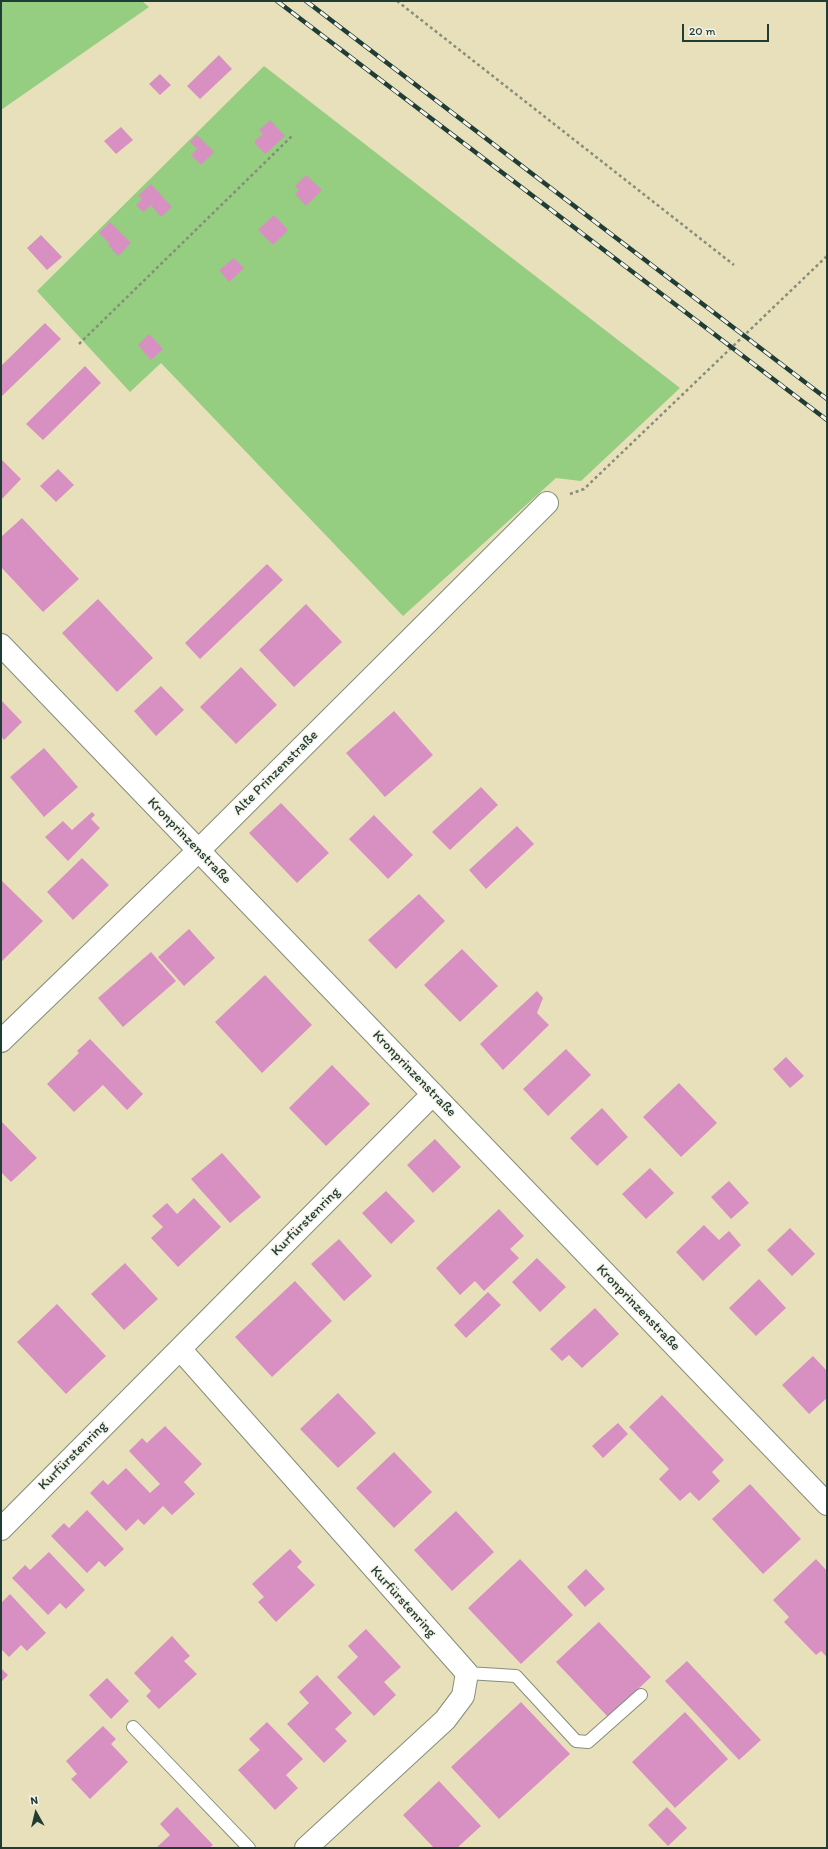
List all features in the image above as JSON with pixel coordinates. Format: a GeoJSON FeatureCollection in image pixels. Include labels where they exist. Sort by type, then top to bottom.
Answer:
{"type":"FeatureCollection","features":[{"type":"Feature","properties":{"kind":"street","name":"Alte Prinzenstraße"},"geometry":{"type":"LineString","coordinates":[[1,1041],[198,850],[547,503]]}},
{"type":"Feature","properties":{"kind":"street","name":"Kronprinzenstraße"},"geometry":{"type":"LineString","coordinates":[[1,645],[827,1504]]}},
{"type":"Feature","properties":{"kind":"street","name":"Kurfürstenring"},"geometry":{"type":"LineString","coordinates":[[1,1529],[433,1094]]}},
{"type":"Feature","properties":{"kind":"street","name":"Kurfürstenring"},"geometry":{"type":"LineString","coordinates":[[180,1349],[467,1674]]}},
{"type":"Feature","properties":{"kind":"street"},"geometry":{"type":"LineString","coordinates":[[306,1848],[445,1720],[463,1696],[467,1674]]}},
{"type":"Feature","properties":{"kind":"lane"},"geometry":{"type":"LineString","coordinates":[[467,1674],[516,1676],[576,1741],[588,1742],[640,1695]]}},
{"type":"Feature","properties":{"kind":"lane"},"geometry":{"type":"LineString","coordinates":[[132,1727],[249,1848]]}},
{"type":"Feature","properties":{"kind":"path"},"geometry":{"type":"LineString","coordinates":[[396,1],[734,265]]}},
{"type":"Feature","properties":{"kind":"path"},"geometry":{"type":"LineString","coordinates":[[79,344],[292,136]]}},
{"type":"Feature","properties":{"kind":"path"},"geometry":{"type":"LineString","coordinates":[[547,503],[584,489],[827,256]]}},
{"type":"Feature","properties":{"kind":"green space"},"geometry":{"type":"Polygon","coordinates":[[[1,1],[142,1],[149,7],[1,110],[1,1]]]}},
{"type":"Feature","properties":{"kind":"green space"},"geometry":{"type":"Polygon","coordinates":[[[264,66],[680,388],[581,481],[556,478],[403,616],[161,363],[130,392],[37,291],[264,66]]]}},
{"type":"Feature","properties":{"kind":"building"},"geometry":{"type":"Polygon","coordinates":[[[219,55],[232,69],[200,99],[187,86],[219,55]]]}},
{"type":"Feature","properties":{"kind":"building"},"geometry":{"type":"Polygon","coordinates":[[[160,74],[171,85],[160,95],[149,84],[160,74]]]}},
{"type":"Feature","properties":{"kind":"building"},"geometry":{"type":"Polygon","coordinates":[[[270,120],[285,136],[265,154],[254,142],[263,134],[259,130],[270,120]]]}},
{"type":"Feature","properties":{"kind":"building"},"geometry":{"type":"Polygon","coordinates":[[[121,127],[133,140],[116,154],[104,141],[121,127]]]}},
{"type":"Feature","properties":{"kind":"building"},"geometry":{"type":"Polygon","coordinates":[[[197,135],[214,152],[201,165],[191,155],[197,149],[190,142],[197,135]]]}},
{"type":"Feature","properties":{"kind":"building"},"geometry":{"type":"Polygon","coordinates":[[[306,175],[322,190],[306,206],[295,194],[299,190],[295,186],[306,175]]]}},
{"type":"Feature","properties":{"kind":"building"},"geometry":{"type":"Polygon","coordinates":[[[151,184],[172,207],[161,217],[151,205],[143,212],[136,205],[142,199],[138,196],[151,184]]]}},
{"type":"Feature","properties":{"kind":"building"},"geometry":{"type":"Polygon","coordinates":[[[274,215],[288,230],[273,245],[258,230],[274,215]]]}},
{"type":"Feature","properties":{"kind":"building"},"geometry":{"type":"Polygon","coordinates":[[[110,222],[131,243],[118,256],[108,245],[110,244],[99,233],[110,222]]]}},
{"type":"Feature","properties":{"kind":"building"},"geometry":{"type":"Polygon","coordinates":[[[41,235],[62,257],[47,270],[27,248],[41,235]]]}},
{"type":"Feature","properties":{"kind":"building"},"geometry":{"type":"Polygon","coordinates":[[[234,258],[244,268],[229,282],[219,270],[234,258]]]}},
{"type":"Feature","properties":{"kind":"building"},"geometry":{"type":"Polygon","coordinates":[[[45,323],[61,339],[1,397],[1,366],[45,323]]]}},
{"type":"Feature","properties":{"kind":"building"},"geometry":{"type":"Polygon","coordinates":[[[149,334],[163,349],[151,360],[138,345],[149,334]]]}},
{"type":"Feature","properties":{"kind":"building"},"geometry":{"type":"Polygon","coordinates":[[[85,366],[101,383],[43,440],[26,424],[85,366]]]}},
{"type":"Feature","properties":{"kind":"building"},"geometry":{"type":"Polygon","coordinates":[[[1,459],[21,479],[1,500],[1,459]]]}},
{"type":"Feature","properties":{"kind":"building"},"geometry":{"type":"Polygon","coordinates":[[[58,469],[74,485],[56,502],[40,486],[58,469]]]}},
{"type":"Feature","properties":{"kind":"building"},"geometry":{"type":"Polygon","coordinates":[[[22,518],[79,579],[43,612],[1,567],[1,537],[22,518]]]}},
{"type":"Feature","properties":{"kind":"building"},"geometry":{"type":"Polygon","coordinates":[[[267,564],[283,580],[200,659],[185,643],[267,564]]]}},
{"type":"Feature","properties":{"kind":"building"},"geometry":{"type":"Polygon","coordinates":[[[98,599],[153,658],[117,692],[62,633],[98,599]]]}},
{"type":"Feature","properties":{"kind":"building"},"geometry":{"type":"Polygon","coordinates":[[[306,604],[342,642],[294,687],[259,650],[306,604]]]}},
{"type":"Feature","properties":{"kind":"building"},"geometry":{"type":"Polygon","coordinates":[[[241,667],[277,705],[236,744],[200,707],[241,667]]]}},
{"type":"Feature","properties":{"kind":"building"},"geometry":{"type":"Polygon","coordinates":[[[161,686],[184,710],[156,736],[134,711],[161,686]]]}},
{"type":"Feature","properties":{"kind":"building"},"geometry":{"type":"Polygon","coordinates":[[[1,700],[22,722],[4,740],[1,736],[1,700]]]}},
{"type":"Feature","properties":{"kind":"building"},"geometry":{"type":"Polygon","coordinates":[[[394,711],[433,755],[385,797],[346,753],[394,711]]]}},
{"type":"Feature","properties":{"kind":"building"},"geometry":{"type":"Polygon","coordinates":[[[44,748],[78,787],[44,817],[10,777],[44,748]]]}},
{"type":"Feature","properties":{"kind":"building"},"geometry":{"type":"Polygon","coordinates":[[[481,787],[498,805],[450,850],[432,832],[481,787]]]}},
{"type":"Feature","properties":{"kind":"building"},"geometry":{"type":"Polygon","coordinates":[[[281,803],[329,853],[297,883],[249,833],[281,803]]]}},
{"type":"Feature","properties":{"kind":"building"},"geometry":{"type":"Polygon","coordinates":[[[92,812],[95,815],[91,819],[100,828],[68,861],[45,837],[63,821],[72,830],[92,812]]]}},
{"type":"Feature","properties":{"kind":"building"},"geometry":{"type":"Polygon","coordinates":[[[374,815],[413,855],[388,879],[349,839],[374,815]]]}},
{"type":"Feature","properties":{"kind":"building"},"geometry":{"type":"Polygon","coordinates":[[[517,826],[534,844],[486,889],[469,870],[517,826]]]}},
{"type":"Feature","properties":{"kind":"building"},"geometry":{"type":"Polygon","coordinates":[[[82,858],[109,885],[73,920],[47,892],[82,858]]]}},
{"type":"Feature","properties":{"kind":"building"},"geometry":{"type":"Polygon","coordinates":[[[1,880],[43,921],[1,962],[1,880]]]}},
{"type":"Feature","properties":{"kind":"building"},"geometry":{"type":"Polygon","coordinates":[[[419,894],[445,921],[396,969],[368,940],[419,894]]]}},
{"type":"Feature","properties":{"kind":"building"},"geometry":{"type":"Polygon","coordinates":[[[189,929],[215,958],[184,986],[158,957],[189,929]]]}},
{"type":"Feature","properties":{"kind":"building"},"geometry":{"type":"Polygon","coordinates":[[[462,949],[498,986],[460,1022],[424,985],[462,949]]]}},
{"type":"Feature","properties":{"kind":"building"},"geometry":{"type":"Polygon","coordinates":[[[151,952],[176,981],[123,1027],[98,998],[151,952]]]}},
{"type":"Feature","properties":{"kind":"building"},"geometry":{"type":"Polygon","coordinates":[[[265,975],[312,1025],[262,1073],[215,1022],[265,975]]]}},
{"type":"Feature","properties":{"kind":"building"},"geometry":{"type":"Polygon","coordinates":[[[537,991],[543,998],[537,1013],[549,1025],[503,1070],[480,1044],[537,991]]]}},
{"type":"Feature","properties":{"kind":"building"},"geometry":{"type":"Polygon","coordinates":[[[90,1039],[143,1094],[127,1110],[103,1085],[74,1112],[47,1084],[79,1053],[77,1051],[90,1039]]]}},
{"type":"Feature","properties":{"kind":"building"},"geometry":{"type":"Polygon","coordinates":[[[566,1049],[591,1075],[548,1116],[523,1089],[566,1049]]]}},
{"type":"Feature","properties":{"kind":"building"},"geometry":{"type":"Polygon","coordinates":[[[786,1057],[804,1076],[790,1088],[773,1069],[786,1057]]]}},
{"type":"Feature","properties":{"kind":"building"},"geometry":{"type":"Polygon","coordinates":[[[332,1065],[370,1104],[326,1146],[289,1108],[332,1065]]]}},
{"type":"Feature","properties":{"kind":"building"},"geometry":{"type":"Polygon","coordinates":[[[679,1083],[717,1123],[681,1157],[643,1117],[679,1083]]]}},
{"type":"Feature","properties":{"kind":"building"},"geometry":{"type":"Polygon","coordinates":[[[602,1108],[628,1137],[597,1166],[570,1138],[602,1108]]]}},
{"type":"Feature","properties":{"kind":"building"},"geometry":{"type":"Polygon","coordinates":[[[1,1121],[37,1158],[11,1182],[1,1172],[1,1121]]]}},
{"type":"Feature","properties":{"kind":"building"},"geometry":{"type":"Polygon","coordinates":[[[435,1139],[461,1167],[433,1193],[407,1165],[435,1139]]]}},
{"type":"Feature","properties":{"kind":"building"},"geometry":{"type":"Polygon","coordinates":[[[222,1153],[261,1197],[230,1223],[191,1179],[222,1153]]]}},
{"type":"Feature","properties":{"kind":"building"},"geometry":{"type":"Polygon","coordinates":[[[650,1168],[674,1193],[646,1219],[622,1194],[650,1168]]]}},
{"type":"Feature","properties":{"kind":"building"},"geometry":{"type":"Polygon","coordinates":[[[729,1181],[749,1203],[731,1219],[711,1197],[729,1181]]]}},
{"type":"Feature","properties":{"kind":"building"},"geometry":{"type":"Polygon","coordinates":[[[386,1191],[415,1221],[391,1244],[362,1213],[386,1191]]]}},
{"type":"Feature","properties":{"kind":"building"},"geometry":{"type":"Polygon","coordinates":[[[194,1198],[221,1227],[178,1267],[151,1238],[163,1227],[152,1216],[167,1203],[177,1214],[194,1198]]]}},
{"type":"Feature","properties":{"kind":"building"},"geometry":{"type":"Polygon","coordinates":[[[499,1209],[524,1236],[510,1249],[519,1258],[484,1291],[475,1281],[460,1295],[436,1268],[499,1209]]]}},
{"type":"Feature","properties":{"kind":"building"},"geometry":{"type":"Polygon","coordinates":[[[704,1225],[719,1240],[729,1231],[741,1245],[703,1281],[676,1252],[704,1225]]]}},
{"type":"Feature","properties":{"kind":"building"},"geometry":{"type":"Polygon","coordinates":[[[790,1228],[815,1254],[792,1276],[767,1250],[790,1228]]]}},
{"type":"Feature","properties":{"kind":"building"},"geometry":{"type":"Polygon","coordinates":[[[339,1239],[372,1276],[344,1301],[311,1264],[339,1239]]]}},
{"type":"Feature","properties":{"kind":"building"},"geometry":{"type":"Polygon","coordinates":[[[537,1258],[566,1287],[540,1312],[512,1282],[537,1258]]]}},
{"type":"Feature","properties":{"kind":"building"},"geometry":{"type":"Polygon","coordinates":[[[125,1263],[158,1299],[124,1330],[91,1294],[125,1263]]]}},
{"type":"Feature","properties":{"kind":"building"},"geometry":{"type":"Polygon","coordinates":[[[759,1279],[786,1308],[756,1336],[729,1308],[759,1279]]]}},
{"type":"Feature","properties":{"kind":"building"},"geometry":{"type":"Polygon","coordinates":[[[295,1281],[332,1321],[272,1377],[235,1337],[295,1281]]]}},
{"type":"Feature","properties":{"kind":"building"},"geometry":{"type":"Polygon","coordinates":[[[488,1292],[501,1305],[466,1338],[454,1325],[488,1292]]]}},
{"type":"Feature","properties":{"kind":"building"},"geometry":{"type":"Polygon","coordinates":[[[57,1304],[106,1356],[66,1394],[17,1342],[57,1304]]]}},
{"type":"Feature","properties":{"kind":"building"},"geometry":{"type":"Polygon","coordinates":[[[595,1308],[619,1334],[582,1368],[569,1355],[562,1361],[550,1349],[595,1308]]]}},
{"type":"Feature","properties":{"kind":"building"},"geometry":{"type":"Polygon","coordinates":[[[813,1356],[827,1371],[827,1398],[809,1414],[782,1385],[813,1356]]]}},
{"type":"Feature","properties":{"kind":"building"},"geometry":{"type":"Polygon","coordinates":[[[338,1393],[376,1433],[338,1468],[300,1429],[338,1393]]]}},
{"type":"Feature","properties":{"kind":"building"},"geometry":{"type":"Polygon","coordinates":[[[662,1395],[724,1460],[712,1472],[720,1481],[699,1501],[690,1492],[680,1501],[659,1479],[669,1469],[629,1427],[662,1395]]]}},
{"type":"Feature","properties":{"kind":"building"},"geometry":{"type":"Polygon","coordinates":[[[618,1423],[628,1434],[603,1458],[592,1446],[618,1423]]]}},
{"type":"Feature","properties":{"kind":"building"},"geometry":{"type":"Polygon","coordinates":[[[165,1426],[202,1464],[184,1482],[195,1494],[172,1515],[163,1506],[144,1525],[138,1519],[126,1531],[90,1493],[103,1480],[108,1485],[126,1468],[150,1493],[160,1484],[129,1451],[142,1438],[147,1443],[165,1426]]]}},
{"type":"Feature","properties":{"kind":"building"},"geometry":{"type":"Polygon","coordinates":[[[394,1452],[432,1492],[394,1528],[356,1488],[394,1452]]]}},
{"type":"Feature","properties":{"kind":"building"},"geometry":{"type":"Polygon","coordinates":[[[750,1484],[801,1539],[763,1574],[712,1519],[750,1484]]]}},
{"type":"Feature","properties":{"kind":"building"},"geometry":{"type":"Polygon","coordinates":[[[87,1510],[124,1549],[105,1567],[99,1561],[87,1573],[51,1536],[64,1523],[69,1528],[87,1510]]]}},
{"type":"Feature","properties":{"kind":"building"},"geometry":{"type":"Polygon","coordinates":[[[456,1511],[494,1552],[452,1591],[414,1550],[456,1511]]]}},
{"type":"Feature","properties":{"kind":"building"},"geometry":{"type":"Polygon","coordinates":[[[290,1549],[302,1562],[297,1567],[315,1585],[276,1622],[258,1602],[264,1597],[252,1584],[290,1549]]]}},
{"type":"Feature","properties":{"kind":"building"},"geometry":{"type":"Polygon","coordinates":[[[49,1552],[85,1590],[66,1609],[60,1603],[48,1615],[12,1578],[25,1565],[30,1570],[49,1552]]]}},
{"type":"Feature","properties":{"kind":"building"},"geometry":{"type":"Polygon","coordinates":[[[520,1559],[573,1615],[521,1664],[468,1608],[520,1559]]]}},
{"type":"Feature","properties":{"kind":"building"},"geometry":{"type":"Polygon","coordinates":[[[816,1559],[827,1571],[827,1657],[821,1651],[816,1655],[784,1622],[789,1617],[773,1600],[816,1559]]]}},
{"type":"Feature","properties":{"kind":"building"},"geometry":{"type":"Polygon","coordinates":[[[586,1569],[605,1589],[585,1607],[567,1587],[586,1569]]]}},
{"type":"Feature","properties":{"kind":"building"},"geometry":{"type":"Polygon","coordinates":[[[10,1594],[46,1633],[27,1651],[21,1645],[9,1657],[1,1649],[1,1603],[10,1594]]]}},
{"type":"Feature","properties":{"kind":"building"},"geometry":{"type":"Polygon","coordinates":[[[599,1622],[651,1677],[608,1717],[556,1662],[599,1622]]]}},
{"type":"Feature","properties":{"kind":"building"},"geometry":{"type":"Polygon","coordinates":[[[366,1629],[401,1667],[384,1682],[396,1695],[374,1716],[337,1677],[358,1657],[348,1646],[366,1629]]]}},
{"type":"Feature","properties":{"kind":"building"},"geometry":{"type":"Polygon","coordinates":[[[172,1636],[190,1656],[184,1661],[197,1674],[159,1709],[146,1696],[151,1691],[134,1673],[172,1636]]]}},
{"type":"Feature","properties":{"kind":"building"},"geometry":{"type":"Polygon","coordinates":[[[687,1661],[761,1740],[739,1760],[665,1681],[687,1661]]]}},
{"type":"Feature","properties":{"kind":"building"},"geometry":{"type":"Polygon","coordinates":[[[1,1668],[8,1675],[1,1682],[1,1668]]]}},
{"type":"Feature","properties":{"kind":"building"},"geometry":{"type":"Polygon","coordinates":[[[317,1675],[352,1713],[335,1729],[347,1741],[324,1763],[287,1724],[309,1703],[299,1692],[317,1675]]]}},
{"type":"Feature","properties":{"kind":"building"},"geometry":{"type":"Polygon","coordinates":[[[107,1678],[129,1701],[111,1719],[89,1695],[107,1678]]]}},
{"type":"Feature","properties":{"kind":"building"},"geometry":{"type":"Polygon","coordinates":[[[521,1702],[570,1754],[499,1819],[451,1767],[521,1702]]]}},
{"type":"Feature","properties":{"kind":"building"},"geometry":{"type":"Polygon","coordinates":[[[685,1712],[728,1759],[675,1808],[632,1762],[685,1712]]]}},
{"type":"Feature","properties":{"kind":"building"},"geometry":{"type":"Polygon","coordinates":[[[267,1722],[303,1759],[286,1775],[298,1788],[275,1810],[238,1770],[260,1750],[249,1739],[267,1722]]]}},
{"type":"Feature","properties":{"kind":"building"},"geometry":{"type":"Polygon","coordinates":[[[103,1726],[116,1739],[111,1744],[128,1762],[90,1799],[71,1779],[77,1774],[66,1761],[103,1726]]]}},
{"type":"Feature","properties":{"kind":"building"},"geometry":{"type":"Polygon","coordinates":[[[439,1781],[481,1826],[457,1848],[434,1848],[403,1815],[439,1781]]]}},
{"type":"Feature","properties":{"kind":"building"},"geometry":{"type":"Polygon","coordinates":[[[177,1807],[213,1845],[209,1848],[156,1848],[170,1835],[160,1824],[177,1807]]]}},
{"type":"Feature","properties":{"kind":"building"},"geometry":{"type":"Polygon","coordinates":[[[667,1807],[687,1828],[668,1846],[648,1825],[667,1807]]]}},
{"type":"Feature","properties":{"kind":"railway"},"geometry":{"type":"LineString","coordinates":[[277,1],[827,420]]}},
{"type":"Feature","properties":{"kind":"railway"},"geometry":{"type":"LineString","coordinates":[[306,1],[827,399]]}}]}
